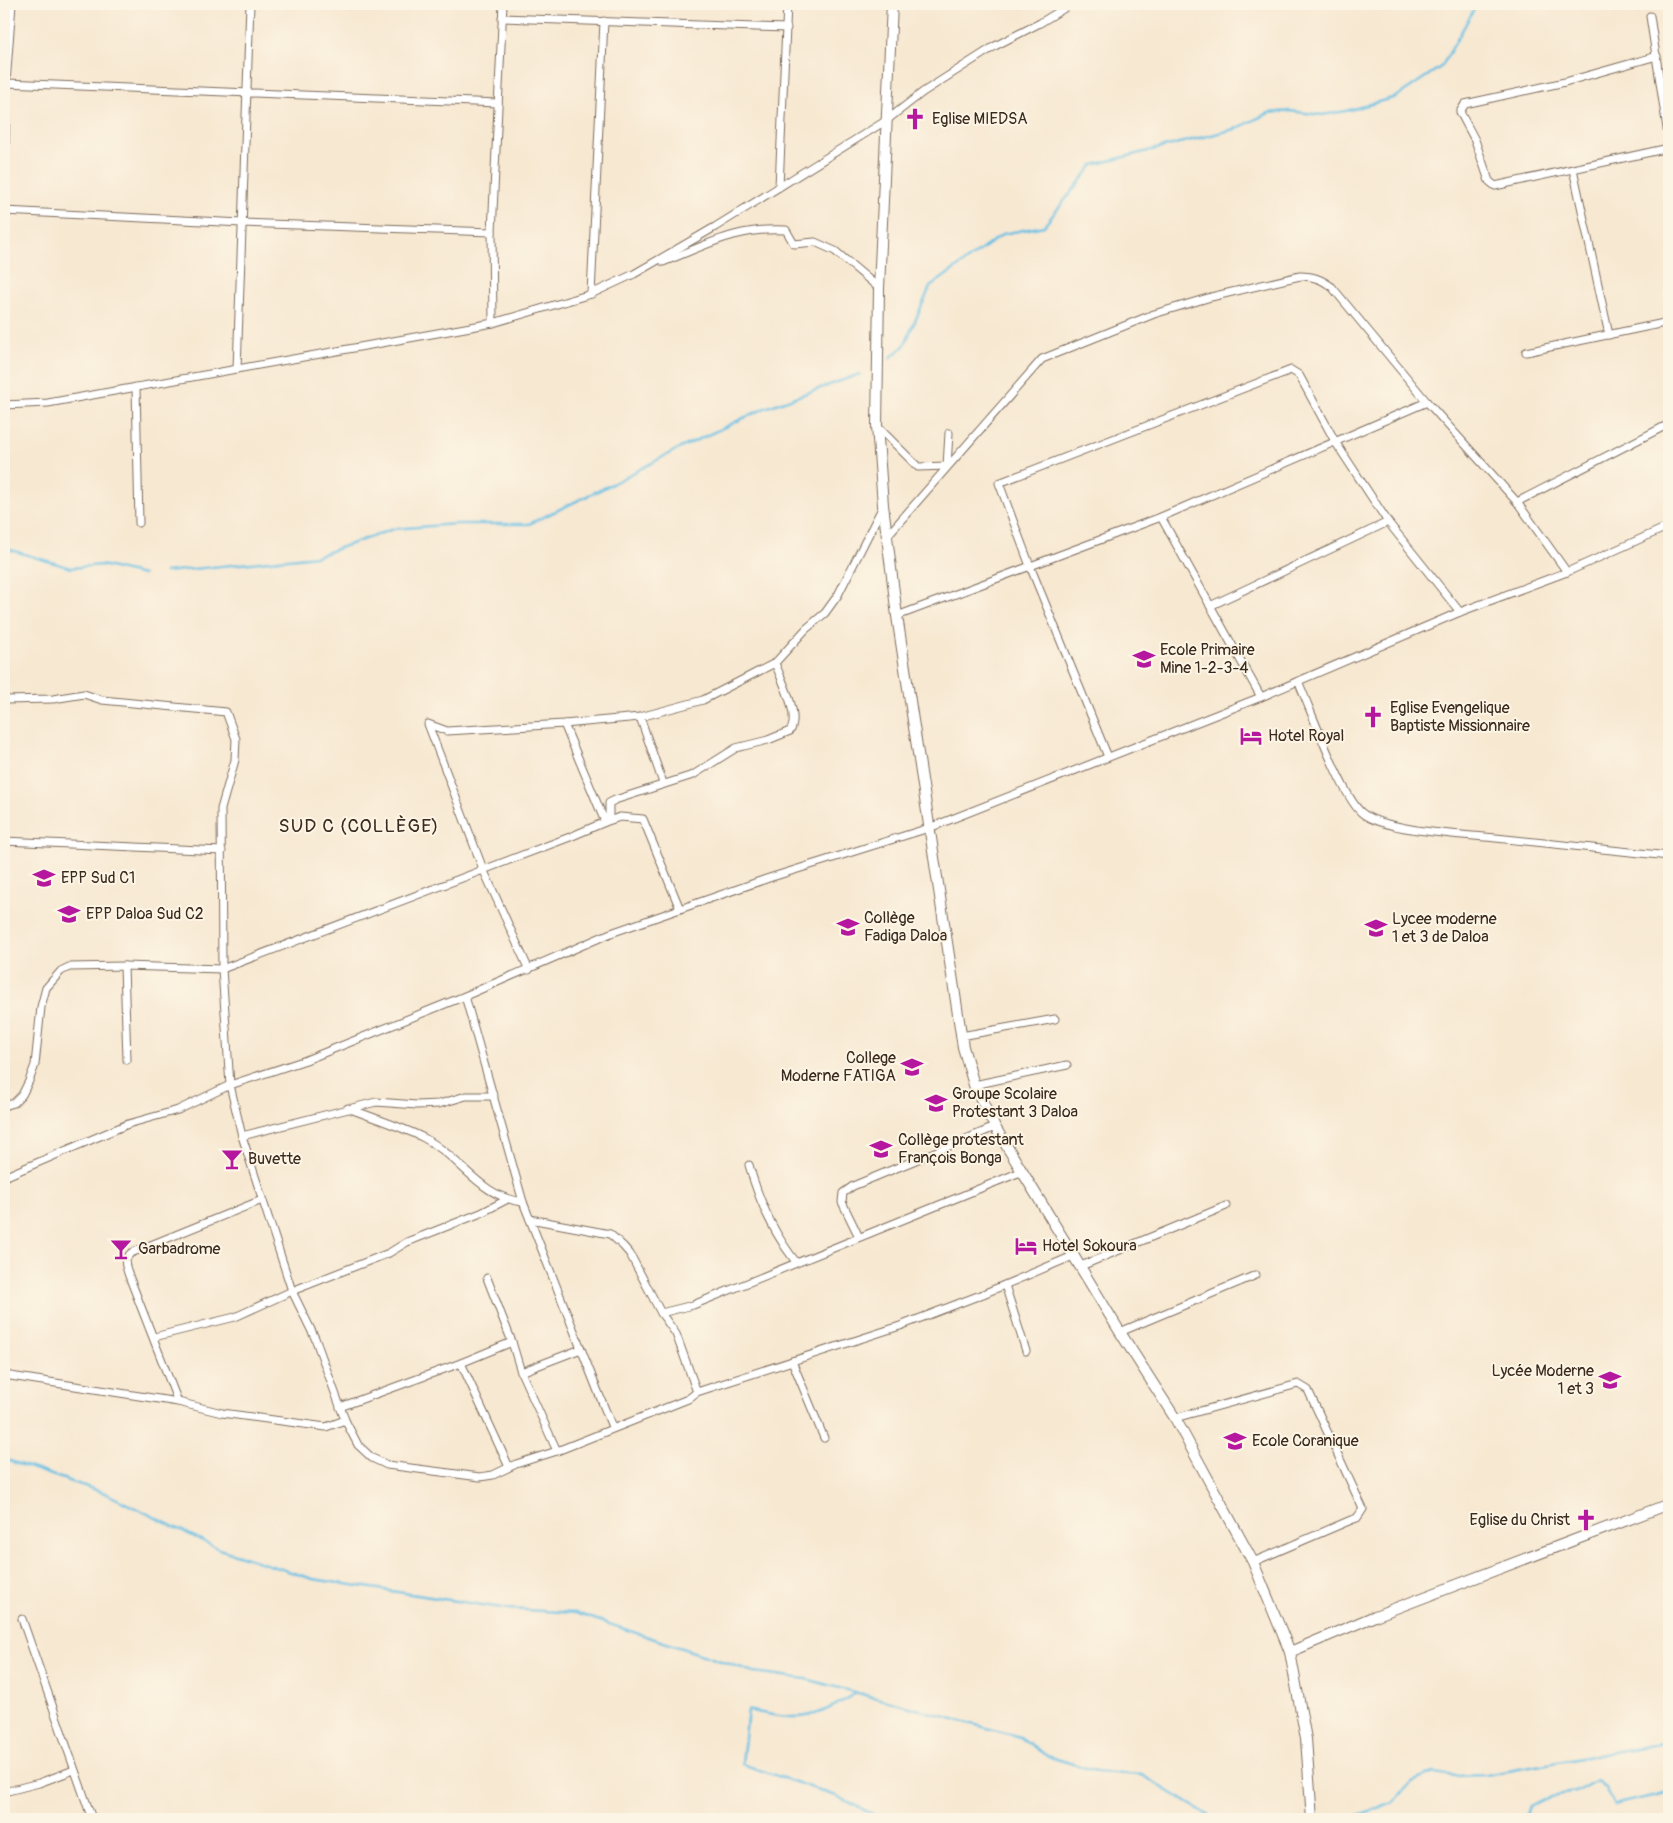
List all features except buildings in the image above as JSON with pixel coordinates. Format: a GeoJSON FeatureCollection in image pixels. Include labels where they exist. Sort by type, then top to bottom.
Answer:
{"type":"FeatureCollection","features":[{"type":"Feature","properties":{"kind":"street"},"geometry":{"type":"LineString","coordinates":[[4,264],[6,83],[12,4]]}},
{"type":"Feature","properties":{"kind":"street"},"geometry":{"type":"LineString","coordinates":[[237,369],[250,4]]}},
{"type":"Feature","properties":{"kind":"street"},"geometry":{"type":"LineString","coordinates":[[493,323],[492,232],[503,4]]}},
{"type":"Feature","properties":{"kind":"street"},"geometry":{"type":"LineString","coordinates":[[779,187],[787,4]]}},
{"type":"Feature","properties":{"kind":"street"},"geometry":{"type":"LineString","coordinates":[[892,4],[879,288],[877,426],[883,505],[897,616],[961,1036],[974,1085],[995,1126],[1120,1332],[1175,1418],[1252,1562],[1290,1652],[1306,1739],[1312,1819]]}},
{"type":"Feature","properties":{"kind":"street"},"geometry":{"type":"LineString","coordinates":[[634,274],[887,120],[923,92],[995,46],[1040,23],[1071,4]]}},
{"type":"Feature","properties":{"kind":"street"},"geometry":{"type":"LineString","coordinates":[[1650,16],[1669,142]]}},
{"type":"Feature","properties":{"kind":"street"},"geometry":{"type":"LineString","coordinates":[[502,18],[787,28]]}},
{"type":"Feature","properties":{"kind":"street"},"geometry":{"type":"LineString","coordinates":[[591,294],[604,21]]}},
{"type":"Feature","properties":{"kind":"street"},"geometry":{"type":"LineString","coordinates":[[1657,56],[1565,82],[1465,104],[1460,108],[1492,185],[1500,186],[1669,148]]}},
{"type":"Feature","properties":{"kind":"street"},"geometry":{"type":"LineString","coordinates":[[6,83],[498,103]]}},
{"type":"Feature","properties":{"kind":"street"},"geometry":{"type":"LineString","coordinates":[[1573,169],[1609,335]]}},
{"type":"Feature","properties":{"kind":"street"},"geometry":{"type":"LineString","coordinates":[[5,211],[242,223],[492,232]]}},
{"type":"Feature","properties":{"kind":"street"},"geometry":{"type":"LineString","coordinates":[[4,405],[48,403],[493,323],[591,294],[634,274],[739,232],[759,229],[787,231],[794,244],[815,242],[835,251],[879,288]]}},
{"type":"Feature","properties":{"kind":"street"},"geometry":{"type":"LineString","coordinates":[[887,536],[1042,359],[1154,314],[1211,297],[1300,276],[1312,276],[1323,280],[1332,287],[1427,402],[1517,502],[1567,572]]}},
{"type":"Feature","properties":{"kind":"street"},"geometry":{"type":"LineString","coordinates":[[1526,352],[1669,322]]}},
{"type":"Feature","properties":{"kind":"street"},"geometry":{"type":"LineString","coordinates":[[1108,757],[1030,566],[999,483],[1291,370],[1299,375],[1336,444],[1388,522],[1460,612]]}},
{"type":"Feature","properties":{"kind":"street"},"geometry":{"type":"LineString","coordinates":[[136,387],[139,523]]}},
{"type":"Feature","properties":{"kind":"street"},"geometry":{"type":"LineString","coordinates":[[897,616],[1161,517],[1336,444],[1427,402]]}},
{"type":"Feature","properties":{"kind":"street"},"geometry":{"type":"LineString","coordinates":[[1517,502],[1669,424]]}},
{"type":"Feature","properties":{"kind":"street"},"geometry":{"type":"LineString","coordinates":[[877,426],[918,466],[947,466],[949,433]]}},
{"type":"Feature","properties":{"kind":"street"},"geometry":{"type":"LineString","coordinates":[[529,970],[483,869],[428,724],[447,731],[564,724],[640,717],[703,700],[775,663],[806,629],[825,613],[838,595],[883,505]]}},
{"type":"Feature","properties":{"kind":"street"},"geometry":{"type":"LineString","coordinates":[[1161,517],[1260,697]]}},
{"type":"Feature","properties":{"kind":"street"},"geometry":{"type":"LineString","coordinates":[[1210,606],[1388,522]]}},
{"type":"Feature","properties":{"kind":"street"},"geometry":{"type":"LineString","coordinates":[[4,1177],[128,1124],[178,1110],[230,1085],[306,1060],[529,970],[611,933],[769,878],[928,828],[1260,697],[1460,612],[1567,572],[1669,526]]}},
{"type":"Feature","properties":{"kind":"street"},"geometry":{"type":"LineString","coordinates":[[605,822],[609,815],[609,803],[693,775],[736,748],[768,740],[790,730],[794,720],[792,707],[775,663]]}},
{"type":"Feature","properties":{"kind":"street"},"geometry":{"type":"LineString","coordinates":[[1298,681],[1346,791],[1362,813],[1374,820],[1394,826],[1457,834],[1669,856]]}},
{"type":"Feature","properties":{"kind":"street"},"geometry":{"type":"LineString","coordinates":[[4,700],[53,699],[84,694],[102,700],[226,712],[236,739],[236,752],[221,809],[222,969],[230,1085],[242,1136],[292,1291],[315,1338],[345,1420],[358,1445],[365,1453],[387,1465],[478,1477],[494,1475],[509,1467],[557,1451],[612,1427],[688,1399],[697,1392],[900,1326],[1074,1256]]}},
{"type":"Feature","properties":{"kind":"street"},"geometry":{"type":"LineString","coordinates":[[640,717],[663,784]]}},
{"type":"Feature","properties":{"kind":"street"},"geometry":{"type":"LineString","coordinates":[[564,724],[605,822]]}},
{"type":"Feature","properties":{"kind":"street"},"geometry":{"type":"LineString","coordinates":[[4,1106],[14,1102],[22,1095],[34,1065],[41,1007],[46,988],[55,976],[69,967],[124,966],[222,969],[570,837],[620,816],[643,819],[680,909]]}},
{"type":"Feature","properties":{"kind":"street"},"geometry":{"type":"LineString","coordinates":[[4,841],[222,851]]}},
{"type":"Feature","properties":{"kind":"street"},"geometry":{"type":"LineString","coordinates":[[124,966],[127,1060]]}},
{"type":"Feature","properties":{"kind":"street"},"geometry":{"type":"LineString","coordinates":[[465,996],[523,1202],[612,1427]]}},
{"type":"Feature","properties":{"kind":"street"},"geometry":{"type":"LineString","coordinates":[[961,1036],[1055,1019]]}},
{"type":"Feature","properties":{"kind":"street"},"geometry":{"type":"LineString","coordinates":[[974,1085],[1067,1065]]}},
{"type":"Feature","properties":{"kind":"street"},"geometry":{"type":"LineString","coordinates":[[242,1136],[376,1102],[417,1105],[439,1104],[466,1096],[494,1096]]}},
{"type":"Feature","properties":{"kind":"street"},"geometry":{"type":"LineString","coordinates":[[348,1108],[425,1139],[449,1155],[476,1181],[506,1200],[523,1202]]}},
{"type":"Feature","properties":{"kind":"street"},"geometry":{"type":"LineString","coordinates":[[859,1237],[842,1202],[843,1192],[852,1186],[995,1126]]}},
{"type":"Feature","properties":{"kind":"street"},"geometry":{"type":"LineString","coordinates":[[749,1165],[754,1186],[774,1231],[796,1262]]}},
{"type":"Feature","properties":{"kind":"street"},"geometry":{"type":"LineString","coordinates":[[661,1313],[693,1305],[1023,1171]]}},
{"type":"Feature","properties":{"kind":"street"},"geometry":{"type":"LineString","coordinates":[[178,1402],[129,1276],[124,1262],[126,1257],[130,1253],[262,1200]]}},
{"type":"Feature","properties":{"kind":"street"},"geometry":{"type":"LineString","coordinates":[[154,1337],[218,1323],[256,1309],[292,1291],[389,1253],[407,1242],[481,1213],[506,1200]]}},
{"type":"Feature","properties":{"kind":"street"},"geometry":{"type":"LineString","coordinates":[[1081,1266],[1226,1206]]}},
{"type":"Feature","properties":{"kind":"street"},"geometry":{"type":"LineString","coordinates":[[530,1219],[610,1234],[630,1254],[661,1313],[676,1334],[697,1392]]}},
{"type":"Feature","properties":{"kind":"street"},"geometry":{"type":"LineString","coordinates":[[1120,1332],[1256,1275]]}},
{"type":"Feature","properties":{"kind":"street"},"geometry":{"type":"LineString","coordinates":[[487,1278],[512,1342],[521,1372],[557,1451]]}},
{"type":"Feature","properties":{"kind":"street"},"geometry":{"type":"LineString","coordinates":[[1005,1285],[1026,1351]]}},
{"type":"Feature","properties":{"kind":"street"},"geometry":{"type":"LineString","coordinates":[[340,1407],[461,1363],[512,1342]]}},
{"type":"Feature","properties":{"kind":"street"},"geometry":{"type":"LineString","coordinates":[[521,1372],[581,1348]]}},
{"type":"Feature","properties":{"kind":"street"},"geometry":{"type":"LineString","coordinates":[[792,1362],[824,1438]]}},
{"type":"Feature","properties":{"kind":"street"},"geometry":{"type":"LineString","coordinates":[[461,1363],[509,1467]]}},
{"type":"Feature","properties":{"kind":"street"},"geometry":{"type":"LineString","coordinates":[[4,1375],[178,1402],[222,1413],[326,1427],[345,1420]]}},
{"type":"Feature","properties":{"kind":"street"},"geometry":{"type":"LineString","coordinates":[[1175,1418],[1298,1384],[1308,1390],[1363,1509],[1357,1518],[1252,1562]]}},
{"type":"Feature","properties":{"kind":"street"},"geometry":{"type":"LineString","coordinates":[[1290,1652],[1375,1616],[1669,1504]]}},
{"type":"Feature","properties":{"kind":"street"},"geometry":{"type":"LineString","coordinates":[[22,1619],[92,1819]]}},
{"type":"Feature","properties":{"kind":"street"},"geometry":{"type":"LineString","coordinates":[[4,1792],[39,1783],[74,1770]]}},
{"type":"Feature","properties":{"kind":"waterway"},"geometry":{"type":"LineString","coordinates":[[890,358],[904,346],[930,287],[1003,234],[1044,226],[1093,165],[1235,129],[1269,113],[1290,111],[1322,115],[1346,111],[1396,97],[1442,66],[1477,4]]}},
{"type":"Feature","properties":{"kind":"waterway"},"geometry":{"type":"LineString","coordinates":[[165,572],[317,556],[393,529],[456,524],[529,524],[612,484],[676,450],[765,408],[860,374]]}},
{"type":"Feature","properties":{"kind":"waterway"},"geometry":{"type":"LineString","coordinates":[[4,548],[71,568],[101,565],[143,575]]}},
{"type":"Feature","properties":{"kind":"waterway"},"geometry":{"type":"LineString","coordinates":[[4,1459],[105,1493],[219,1549],[313,1579],[508,1609],[576,1613],[754,1672],[806,1679],[1020,1737],[1047,1756],[1099,1772],[1142,1775],[1214,1819]]}},
{"type":"Feature","properties":{"kind":"waterway"},"geometry":{"type":"LineString","coordinates":[[855,1693],[828,1709],[804,1716],[779,1716],[748,1710],[742,1764],[836,1796],[883,1819]]}},
{"type":"Feature","properties":{"kind":"waterway"},"geometry":{"type":"LineString","coordinates":[[1349,1819],[1393,1802],[1412,1782],[1434,1773],[1455,1776],[1486,1775],[1669,1742]]}},
{"type":"Feature","properties":{"kind":"waterway"},"geometry":{"type":"LineString","coordinates":[[1526,1819],[1530,1807],[1551,1796],[1575,1792],[1597,1780],[1605,1788],[1614,1805],[1669,1792]]}},
{"type":"Feature","properties":{"kind":"place","name":"Eglise MIEDSA"},"geometry":{"type":"Point","coordinates":[915,119]}},
{"type":"Feature","properties":{"kind":"place","name":"Ecole Primaire Mine 1-2-3-4"},"geometry":{"type":"Point","coordinates":[1144,659]}},
{"type":"Feature","properties":{"kind":"place","name":"Eglise Evengelique Baptiste Missionnaire"},"geometry":{"type":"Point","coordinates":[1373,717]}},
{"type":"Feature","properties":{"kind":"place","name":"Hotel Royal"},"geometry":{"type":"Point","coordinates":[1251,736]}},
{"type":"Feature","properties":{"kind":"place","name":"EPP Sud C1"},"geometry":{"type":"Point","coordinates":[44,878]}},
{"type":"Feature","properties":{"kind":"place","name":"EPP Daloa Sud C2"},"geometry":{"type":"Point","coordinates":[69,914]}},
{"type":"Feature","properties":{"kind":"place","name":"Collège Fadiga Daloa"},"geometry":{"type":"Point","coordinates":[848,927]}},
{"type":"Feature","properties":{"kind":"place","name":"Lycee moderne 1 et 3 de Daloa"},"geometry":{"type":"Point","coordinates":[1376,928]}},
{"type":"Feature","properties":{"kind":"place","name":"College Moderne FATIGA"},"geometry":{"type":"Point","coordinates":[912,1067]}},
{"type":"Feature","properties":{"kind":"place","name":"Groupe Scolaire Protestant 3 Daloa"},"geometry":{"type":"Point","coordinates":[936,1103]}},
{"type":"Feature","properties":{"kind":"place","name":"Collège protestant François Bonga"},"geometry":{"type":"Point","coordinates":[881,1149]}},
{"type":"Feature","properties":{"kind":"place","name":"Buvette"},"geometry":{"type":"Point","coordinates":[232,1159]}},
{"type":"Feature","properties":{"kind":"place","name":"Hotel Sokoura"},"geometry":{"type":"Point","coordinates":[1026,1246]}},
{"type":"Feature","properties":{"kind":"place","name":"Garbadrome"},"geometry":{"type":"Point","coordinates":[121,1249]}},
{"type":"Feature","properties":{"kind":"place","name":"Lycée Moderne 1 et 3"},"geometry":{"type":"Point","coordinates":[1610,1380]}},
{"type":"Feature","properties":{"kind":"place","name":"Ecole Coranique"},"geometry":{"type":"Point","coordinates":[1235,1441]}},
{"type":"Feature","properties":{"kind":"place","name":"Eglise du Christ"},"geometry":{"type":"Point","coordinates":[1586,1520]}},
{"type":"Feature","properties":{"kind":"district","name":"SUD C (COLLÈGE)"},"geometry":{"type":"Point","coordinates":[359,826]}}]}
